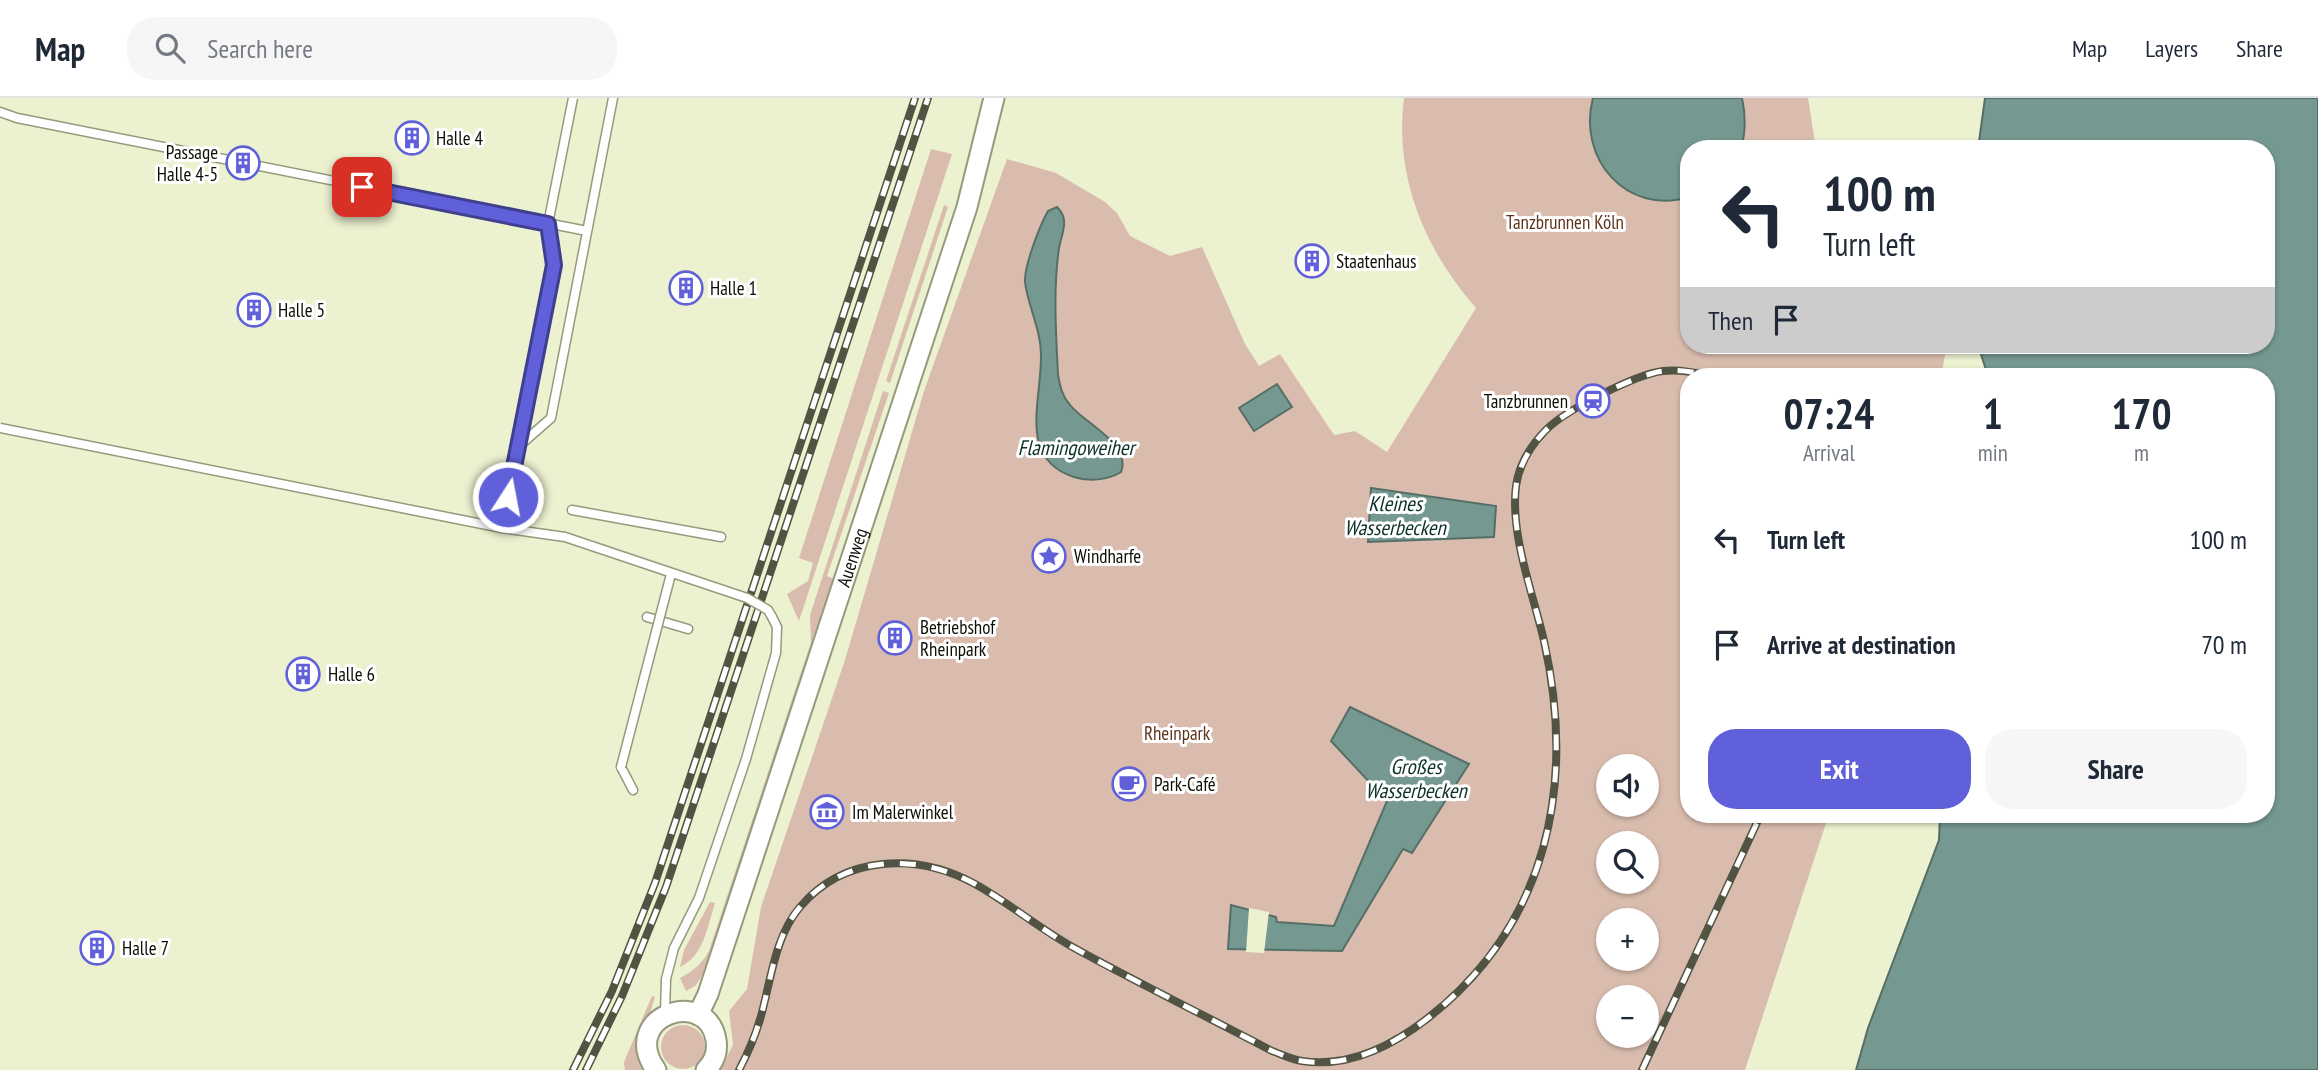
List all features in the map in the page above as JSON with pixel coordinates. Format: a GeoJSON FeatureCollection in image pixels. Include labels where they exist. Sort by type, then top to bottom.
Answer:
{"type":"FeatureCollection","features":[{"type":"Feature","properties":{"kind":"street","name":"Auenweg"},"geometry":{"type":"LineString","coordinates":[[698,1015],[708,994],[758,848],[967,206],[994,98]]}},
{"type":"Feature","properties":{"kind":"street"},"geometry":{"type":"LineString","coordinates":[[656,1070],[647,1051],[647,1040],[656,1021],[665,1015],[681,1011],[698,1015],[708,1022],[714,1032],[717,1044],[715,1056],[706,1070]]}},
{"type":"Feature","properties":{"kind":"lane"},"geometry":{"type":"LineString","coordinates":[[0,428],[502,528],[554,265],[548,224],[573,98]]}},
{"type":"Feature","properties":{"kind":"lane"},"geometry":{"type":"LineString","coordinates":[[502,528],[554,265],[548,224],[573,98]]}},
{"type":"Feature","properties":{"kind":"lane"},"geometry":{"type":"LineString","coordinates":[[519,446],[551,418],[613,98]]}},
{"type":"Feature","properties":{"kind":"lane"},"geometry":{"type":"LineString","coordinates":[[0,112],[31,121],[587,230]]}},
{"type":"Feature","properties":{"kind":"lane"},"geometry":{"type":"LineString","coordinates":[[190,466],[502,528],[565,537],[747,598],[768,610],[777,627],[776,653],[746,759],[699,898],[674,948],[666,979],[665,1015]]}},
{"type":"Feature","properties":{"kind":"lane"},"geometry":{"type":"LineString","coordinates":[[572,510],[721,537]]}},
{"type":"Feature","properties":{"kind":"lane"},"geometry":{"type":"LineString","coordinates":[[633,790],[621,767],[671,574]]}},
{"type":"Feature","properties":{"kind":"lane"},"geometry":{"type":"LineString","coordinates":[[648,617],[688,629]]}},
{"type":"Feature","properties":{"kind":"green space","name":"Rheinpark"},"geometry":{"type":"Polygon","coordinates":[[[1404,98],[1808,98],[1815,140],[1680,140],[1680,354],[1945,354],[1943,368],[1680,368],[1680,823],[1826,823],[1745,1070],[720,1070],[733,1045],[729,1011],[747,989],[761,907],[845,660],[924,391],[1007,159],[1056,173],[1105,202],[1117,213],[1130,236],[1170,256],[1202,247],[1245,344],[1259,366],[1280,354],[1334,435],[1355,431],[1387,452],[1476,308],[1458,286],[1428,237],[1409,184],[1402,127],[1404,98]]]}},
{"type":"Feature","properties":{"kind":"green space"},"geometry":{"type":"Polygon","coordinates":[[[931,149],[952,154],[799,621],[787,594],[808,581],[813,563],[799,558],[931,149]]]}},
{"type":"Feature","properties":{"kind":"green space"},"geometry":{"type":"Polygon","coordinates":[[[944,205],[948,207],[890,383],[886,381],[944,205]]]}},
{"type":"Feature","properties":{"kind":"green space"},"geometry":{"type":"Polygon","coordinates":[[[883,391],[889,393],[827,576],[834,579],[710,957],[701,978],[695,986],[686,991],[680,978],[697,967],[709,951],[811,642],[810,615],[883,391]]]}},
{"type":"Feature","properties":{"kind":"green space"},"geometry":{"type":"Polygon","coordinates":[[[710,902],[715,903],[704,940],[694,956],[680,967],[684,950],[710,902]]]}},
{"type":"Feature","properties":{"kind":"green space"},"geometry":{"type":"Polygon","coordinates":[[[652,996],[655,997],[638,1051],[643,1070],[625,1070],[624,1062],[652,996]]]}},
{"type":"Feature","properties":{"kind":"green space"},"geometry":{"type":"Polygon","coordinates":[[[683,1025],[692,1026],[699,1031],[704,1038],[704,1056],[699,1063],[692,1068],[683,1069],[674,1068],[667,1063],[662,1056],[661,1047],[662,1038],[667,1031],[674,1026],[683,1025]]]}},
{"type":"Feature","properties":{"kind":"water"},"geometry":{"type":"Polygon","coordinates":[[[1593,98],[1742,98],[1745,124],[1743,140],[1680,140],[1680,199],[1666,201],[1645,198],[1627,190],[1611,177],[1600,161],[1592,141],[1590,120],[1593,98]]]}},
{"type":"Feature","properties":{"kind":"water"},"geometry":{"type":"Polygon","coordinates":[[[1985,98],[2318,98],[2318,1070],[1856,1070],[1868,1028],[1939,840],[1940,823],[2275,823],[2275,368],[1985,368],[1981,354],[2275,354],[2275,140],[1979,140],[1985,98]]]}},
{"type":"Feature","properties":{"kind":"water","name":"Flamingoweiher"},"geometry":{"type":"Polygon","coordinates":[[[1057,207],[1064,221],[1059,248],[1055,311],[1058,375],[1062,391],[1067,402],[1113,443],[1123,462],[1121,472],[1116,475],[1092,480],[1074,477],[1056,468],[1045,457],[1036,426],[1041,355],[1025,275],[1045,217],[1048,211],[1057,207]]]}},
{"type":"Feature","properties":{"kind":"water"},"geometry":{"type":"Polygon","coordinates":[[[1277,384],[1292,407],[1254,431],[1239,408],[1277,384]]]}},
{"type":"Feature","properties":{"kind":"water","name":"Kleines Wasserbecken"},"geometry":{"type":"Polygon","coordinates":[[[1371,488],[1496,506],[1494,537],[1368,542],[1371,488]]]}},
{"type":"Feature","properties":{"kind":"water","name":"Großes Wasserbecken"},"geometry":{"type":"Polygon","coordinates":[[[1350,707],[1469,764],[1412,853],[1403,849],[1342,951],[1228,949],[1231,905],[1276,917],[1277,922],[1334,926],[1387,801],[1331,741],[1350,707]]]}},
{"type":"Feature","properties":{"kind":"pier"},"geometry":{"type":"Polygon","coordinates":[[[1249,908],[1269,912],[1264,953],[1246,952],[1249,908]]]}},
{"type":"Feature","properties":{"kind":"railway"},"geometry":{"type":"LineString","coordinates":[[573,1070],[612,991],[655,883],[915,98]]}},
{"type":"Feature","properties":{"kind":"railway"},"geometry":{"type":"LineString","coordinates":[[586,1070],[622,996],[666,887],[928,98]]}},
{"type":"Feature","properties":{"kind":"railway"},"geometry":{"type":"LineString","coordinates":[[739,1070],[757,1030],[779,945],[800,907],[818,890],[838,877],[860,868],[883,864],[930,867],[975,884],[1078,950],[1272,1051],[1294,1059],[1319,1062],[1353,1058],[1385,1046],[1428,1018],[1469,981],[1501,940],[1526,895],[1543,848],[1553,799],[1556,747],[1553,695],[1544,641],[1516,524],[1516,486],[1523,463],[1535,442],[1568,413],[1636,379],[1663,371],[1680,370]]}},
{"type":"Feature","properties":{"kind":"railway"},"geometry":{"type":"LineString","coordinates":[[1642,1070],[1757,823]]}},
{"type":"Feature","properties":{"kind":"place","name":"Halle 4"},"geometry":{"type":"Point","coordinates":[412,138]}},
{"type":"Feature","properties":{"kind":"place","name":"Passage Halle 4-5"},"geometry":{"type":"Point","coordinates":[243,163]}},
{"type":"Feature","properties":{"kind":"place","name":"Staatenhaus"},"geometry":{"type":"Point","coordinates":[1312,261]}},
{"type":"Feature","properties":{"kind":"place","name":"Halle 1"},"geometry":{"type":"Point","coordinates":[686,288]}},
{"type":"Feature","properties":{"kind":"place","name":"Halle 5"},"geometry":{"type":"Point","coordinates":[254,310]}},
{"type":"Feature","properties":{"kind":"place","name":"Tanzbrunnen"},"geometry":{"type":"Point","coordinates":[1593,401]}},
{"type":"Feature","properties":{"kind":"place","name":"Windharfe"},"geometry":{"type":"Point","coordinates":[1049,556]}},
{"type":"Feature","properties":{"kind":"place","name":"Betriebshof Rheinpark"},"geometry":{"type":"Point","coordinates":[895,638]}},
{"type":"Feature","properties":{"kind":"place","name":"Halle 6"},"geometry":{"type":"Point","coordinates":[303,674]}},
{"type":"Feature","properties":{"kind":"place","name":"Park-Café"},"geometry":{"type":"Point","coordinates":[1129,784]}},
{"type":"Feature","properties":{"kind":"place","name":"Im Malerwinkel"},"geometry":{"type":"Point","coordinates":[827,812]}},
{"type":"Feature","properties":{"kind":"place","name":"Halle 7"},"geometry":{"type":"Point","coordinates":[97,948]}},
{"type":"Feature","properties":{"kind":"route"},"geometry":{"type":"LineString","coordinates":[[362,187],[548,224],[554,265],[508,497]]}},
{"type":"Feature","properties":{"kind":"park label","name":"Tanzbrunnen Köln"},"geometry":{"type":"Point","coordinates":[1565,222]}}]}
